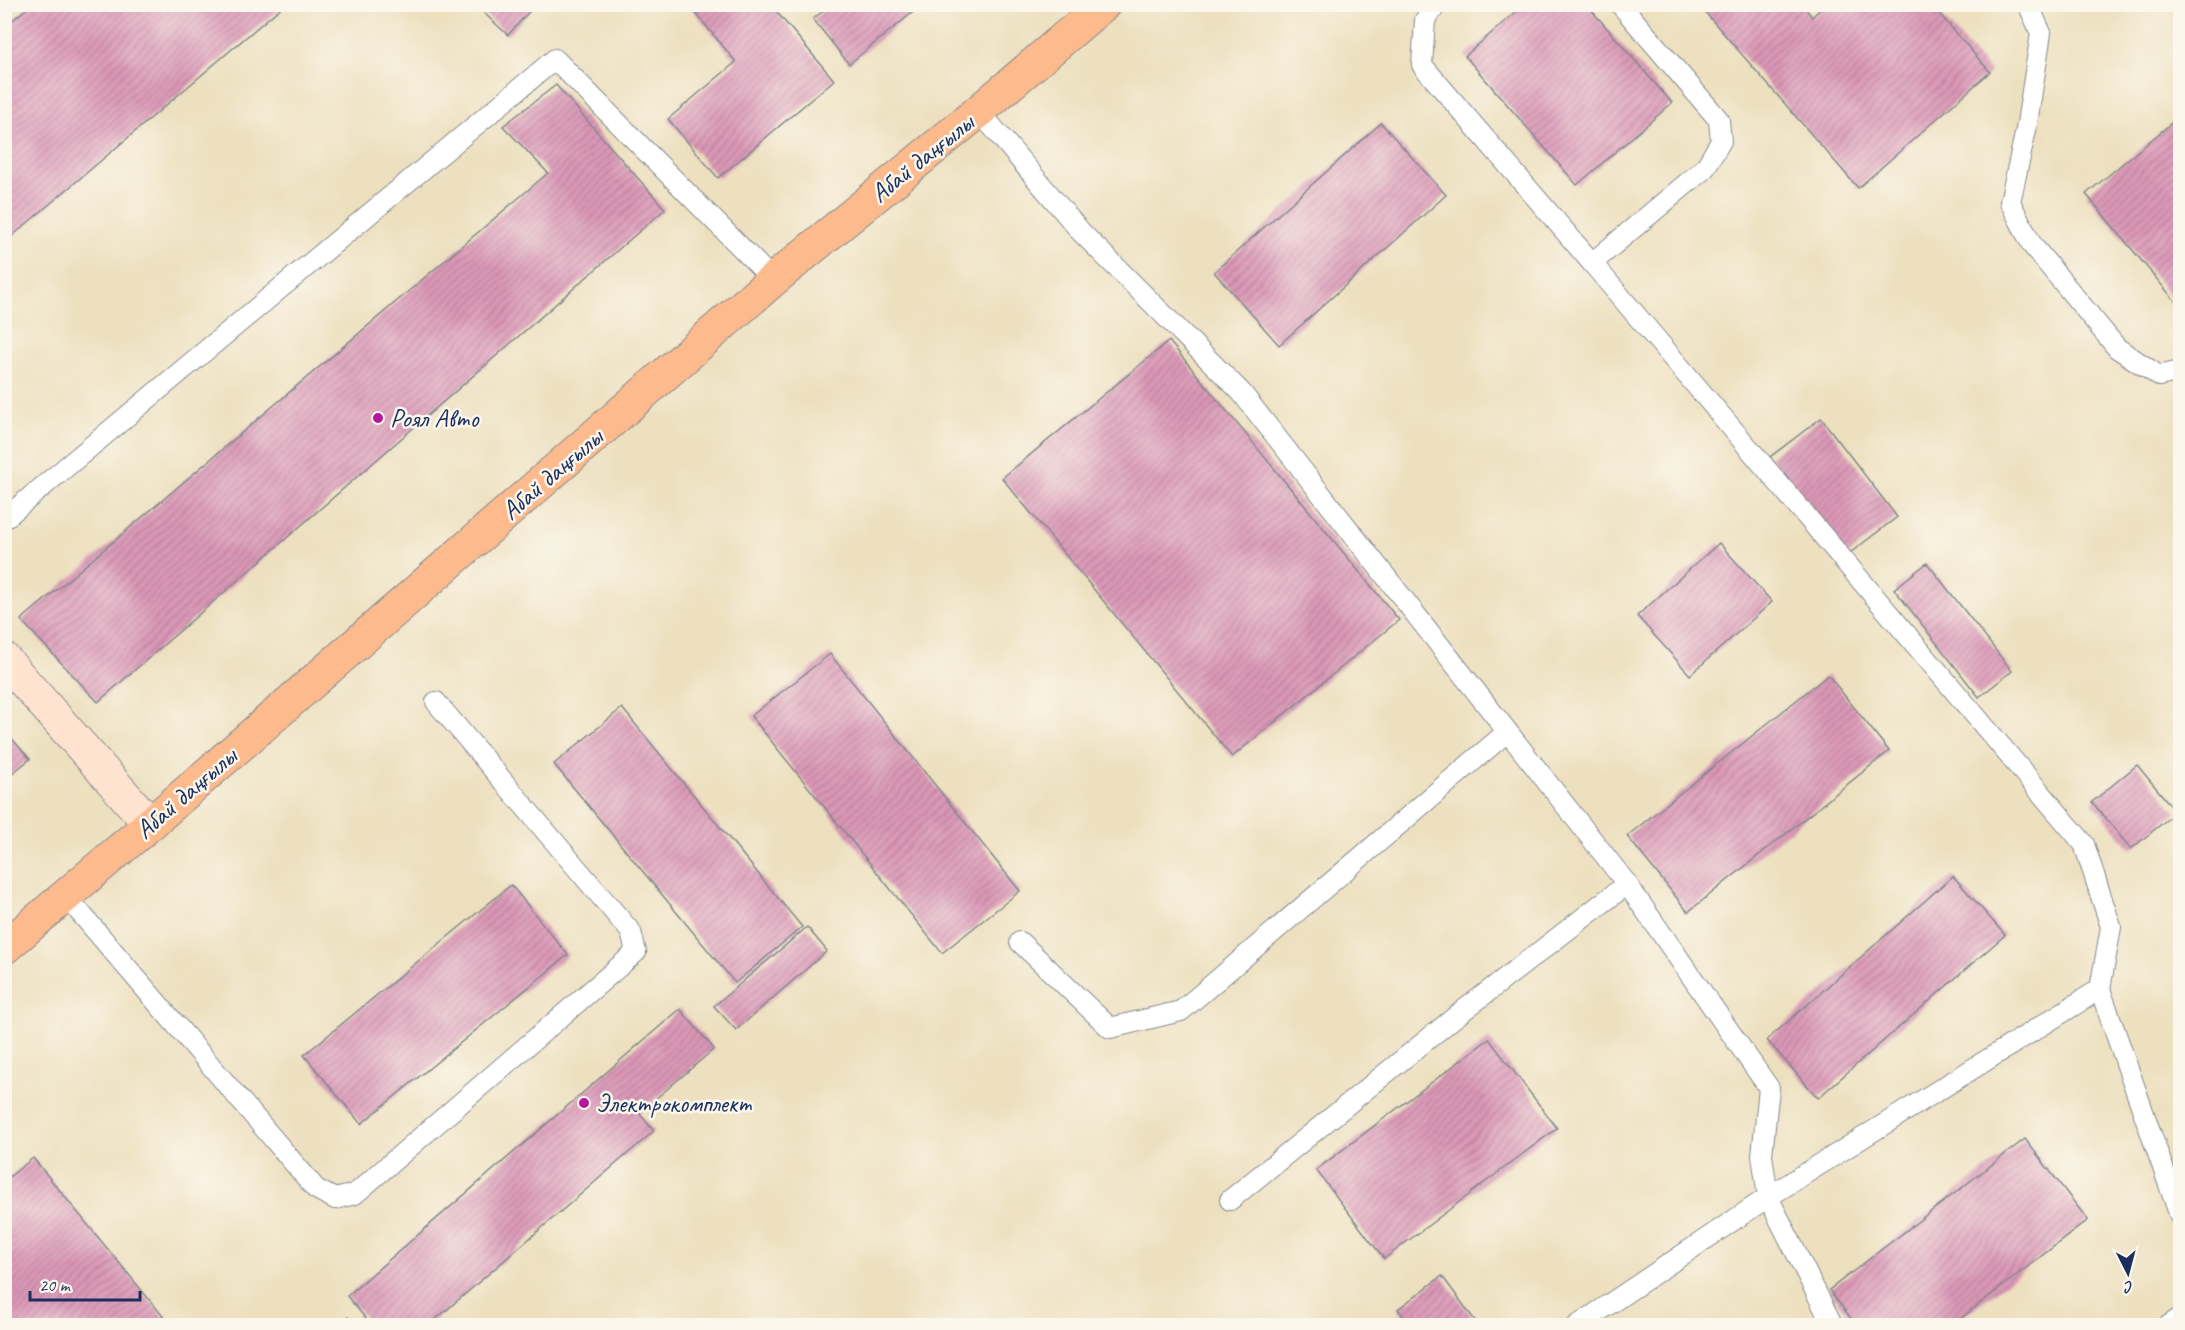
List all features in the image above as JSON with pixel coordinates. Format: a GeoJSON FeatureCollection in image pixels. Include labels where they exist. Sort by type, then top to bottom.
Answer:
{"type":"FeatureCollection","features":[{"type":"Feature","properties":{"kind":"main road","name":"Абай даңғылы"},"geometry":{"type":"LineString","coordinates":[[4,948],[150,824],[774,280],[979,111],[1104,4]]}},
{"type":"Feature","properties":{"kind":"street"},"geometry":{"type":"LineString","coordinates":[[4,659],[150,824]]}},
{"type":"Feature","properties":{"kind":"lane"},"geometry":{"type":"LineString","coordinates":[[1437,4],[1425,20],[1422,65],[2084,844],[2111,927],[2100,989],[2181,1216]]}},
{"type":"Feature","properties":{"kind":"lane"},"geometry":{"type":"LineString","coordinates":[[1592,263],[1705,168],[1721,141],[1719,120],[1620,4]]}},
{"type":"Feature","properties":{"kind":"lane"},"geometry":{"type":"LineString","coordinates":[[2028,4],[2041,33],[2026,130],[2010,202],[2032,244],[2117,348],[2159,376],[2181,371]]}},
{"type":"Feature","properties":{"kind":"lane"},"geometry":{"type":"LineString","coordinates":[[4,519],[555,59],[774,280]]}},
{"type":"Feature","properties":{"kind":"lane"},"geometry":{"type":"LineString","coordinates":[[979,111],[1081,232],[1241,392],[1627,884],[1769,1088],[1762,1155],[1768,1197],[1833,1326]]}},
{"type":"Feature","properties":{"kind":"lane"},"geometry":{"type":"LineString","coordinates":[[66,896],[316,1188],[335,1199],[355,1194],[636,952],[631,932],[436,702]]}},
{"type":"Feature","properties":{"kind":"lane"},"geometry":{"type":"LineString","coordinates":[[1020,942],[1110,1028],[1181,1011],[1507,732]]}},
{"type":"Feature","properties":{"kind":"lane"},"geometry":{"type":"LineString","coordinates":[[1230,1200],[1455,1017],[1627,884]]}},
{"type":"Feature","properties":{"kind":"lane"},"geometry":{"type":"LineString","coordinates":[[1577,1326],[1768,1197],[2100,989]]}},
{"type":"Feature","properties":{"kind":"lane"},"geometry":{"type":"LineString","coordinates":[[2168,1326],[2181,1318]]}},
{"type":"Feature","properties":{"kind":"building"},"geometry":{"type":"Polygon","coordinates":[[[32,4],[285,4],[4,243],[4,27],[32,4]]]}},
{"type":"Feature","properties":{"kind":"building"},"geometry":{"type":"Polygon","coordinates":[[[474,4],[536,4],[508,35],[474,4]]]}},
{"type":"Feature","properties":{"kind":"building"},"geometry":{"type":"Polygon","coordinates":[[[688,4],[770,4],[834,80],[718,178],[668,119],[736,62],[688,4]]]}},
{"type":"Feature","properties":{"kind":"building"},"geometry":{"type":"Polygon","coordinates":[[[832,4],[923,4],[849,64],[813,19],[832,4]]]}},
{"type":"Feature","properties":{"kind":"building"},"geometry":{"type":"Polygon","coordinates":[[[1525,4],[1586,4],[1672,103],[1577,185],[1465,56],[1525,4]]]}},
{"type":"Feature","properties":{"kind":"building"},"geometry":{"type":"Polygon","coordinates":[[[1698,4],[1802,4],[1812,17],[1826,4],[1931,4],[1990,72],[1858,188],[1698,4]]]}},
{"type":"Feature","properties":{"kind":"building"},"geometry":{"type":"Polygon","coordinates":[[[556,85],[665,209],[98,702],[21,620],[548,173],[503,126],[556,85]]]}},
{"type":"Feature","properties":{"kind":"building"},"geometry":{"type":"Polygon","coordinates":[[[2180,116],[2180,307],[2086,194],[2180,116]]]}},
{"type":"Feature","properties":{"kind":"building"},"geometry":{"type":"Polygon","coordinates":[[[1381,123],[1446,195],[1279,345],[1214,272],[1381,123]]]}},
{"type":"Feature","properties":{"kind":"building"},"geometry":{"type":"Polygon","coordinates":[[[1169,341],[1399,620],[1232,757],[1002,478],[1169,341]]]}},
{"type":"Feature","properties":{"kind":"building"},"geometry":{"type":"Polygon","coordinates":[[[1821,418],[1897,517],[1846,556],[1770,457],[1821,418]]]}},
{"type":"Feature","properties":{"kind":"building"},"geometry":{"type":"Polygon","coordinates":[[[1719,543],[1772,602],[1690,675],[1637,616],[1719,543]]]}},
{"type":"Feature","properties":{"kind":"building"},"geometry":{"type":"Polygon","coordinates":[[[1927,563],[2012,671],[1979,697],[1894,589],[1927,563]]]}},
{"type":"Feature","properties":{"kind":"building"},"geometry":{"type":"Polygon","coordinates":[[[830,654],[1020,891],[942,953],[751,716],[830,654]]]}},
{"type":"Feature","properties":{"kind":"building"},"geometry":{"type":"Polygon","coordinates":[[[1828,675],[1889,751],[1688,912],[1627,836],[1828,675]]]}},
{"type":"Feature","properties":{"kind":"building"},"geometry":{"type":"Polygon","coordinates":[[[622,708],[802,927],[735,983],[554,764],[622,708]]]}},
{"type":"Feature","properties":{"kind":"building"},"geometry":{"type":"Polygon","coordinates":[[[4,730],[30,759],[4,780],[4,730]]]}},
{"type":"Feature","properties":{"kind":"building"},"geometry":{"type":"Polygon","coordinates":[[[2137,765],[2176,812],[2131,849],[2092,802],[2137,765]]]}},
{"type":"Feature","properties":{"kind":"building"},"geometry":{"type":"Polygon","coordinates":[[[1953,876],[2005,935],[1818,1098],[1767,1040],[1953,876]]]}},
{"type":"Feature","properties":{"kind":"building"},"geometry":{"type":"Polygon","coordinates":[[[511,885],[568,955],[361,1124],[304,1055],[511,885]]]}},
{"type":"Feature","properties":{"kind":"building"},"geometry":{"type":"Polygon","coordinates":[[[807,927],[827,951],[736,1030],[714,1006],[807,927]]]}},
{"type":"Feature","properties":{"kind":"building"},"geometry":{"type":"Polygon","coordinates":[[[680,1009],[714,1049],[639,1113],[654,1131],[428,1326],[372,1326],[347,1296],[680,1009]]]}},
{"type":"Feature","properties":{"kind":"building"},"geometry":{"type":"Polygon","coordinates":[[[1489,1039],[1557,1128],[1384,1259],[1316,1170],[1489,1039]]]}},
{"type":"Feature","properties":{"kind":"building"},"geometry":{"type":"Polygon","coordinates":[[[2025,1139],[2088,1220],[1951,1326],[1857,1326],[1829,1290],[2025,1139]]]}},
{"type":"Feature","properties":{"kind":"building"},"geometry":{"type":"Polygon","coordinates":[[[33,1158],[171,1326],[4,1326],[4,1181],[33,1158]]]}},
{"type":"Feature","properties":{"kind":"building"},"geometry":{"type":"Polygon","coordinates":[[[1442,1276],[1479,1326],[1410,1326],[1398,1309],[1442,1276]]]}},
{"type":"Feature","properties":{"kind":"building"},"geometry":{"type":"Polygon","coordinates":[[[348,1317],[354,1326],[336,1326],[348,1317]]]}},
{"type":"Feature","properties":{"kind":"place","name":"Роял Авто"},"geometry":{"type":"Point","coordinates":[378,418]}},
{"type":"Feature","properties":{"kind":"place","name":"Электрокомплект"},"geometry":{"type":"Point","coordinates":[584,1103]}}]}
